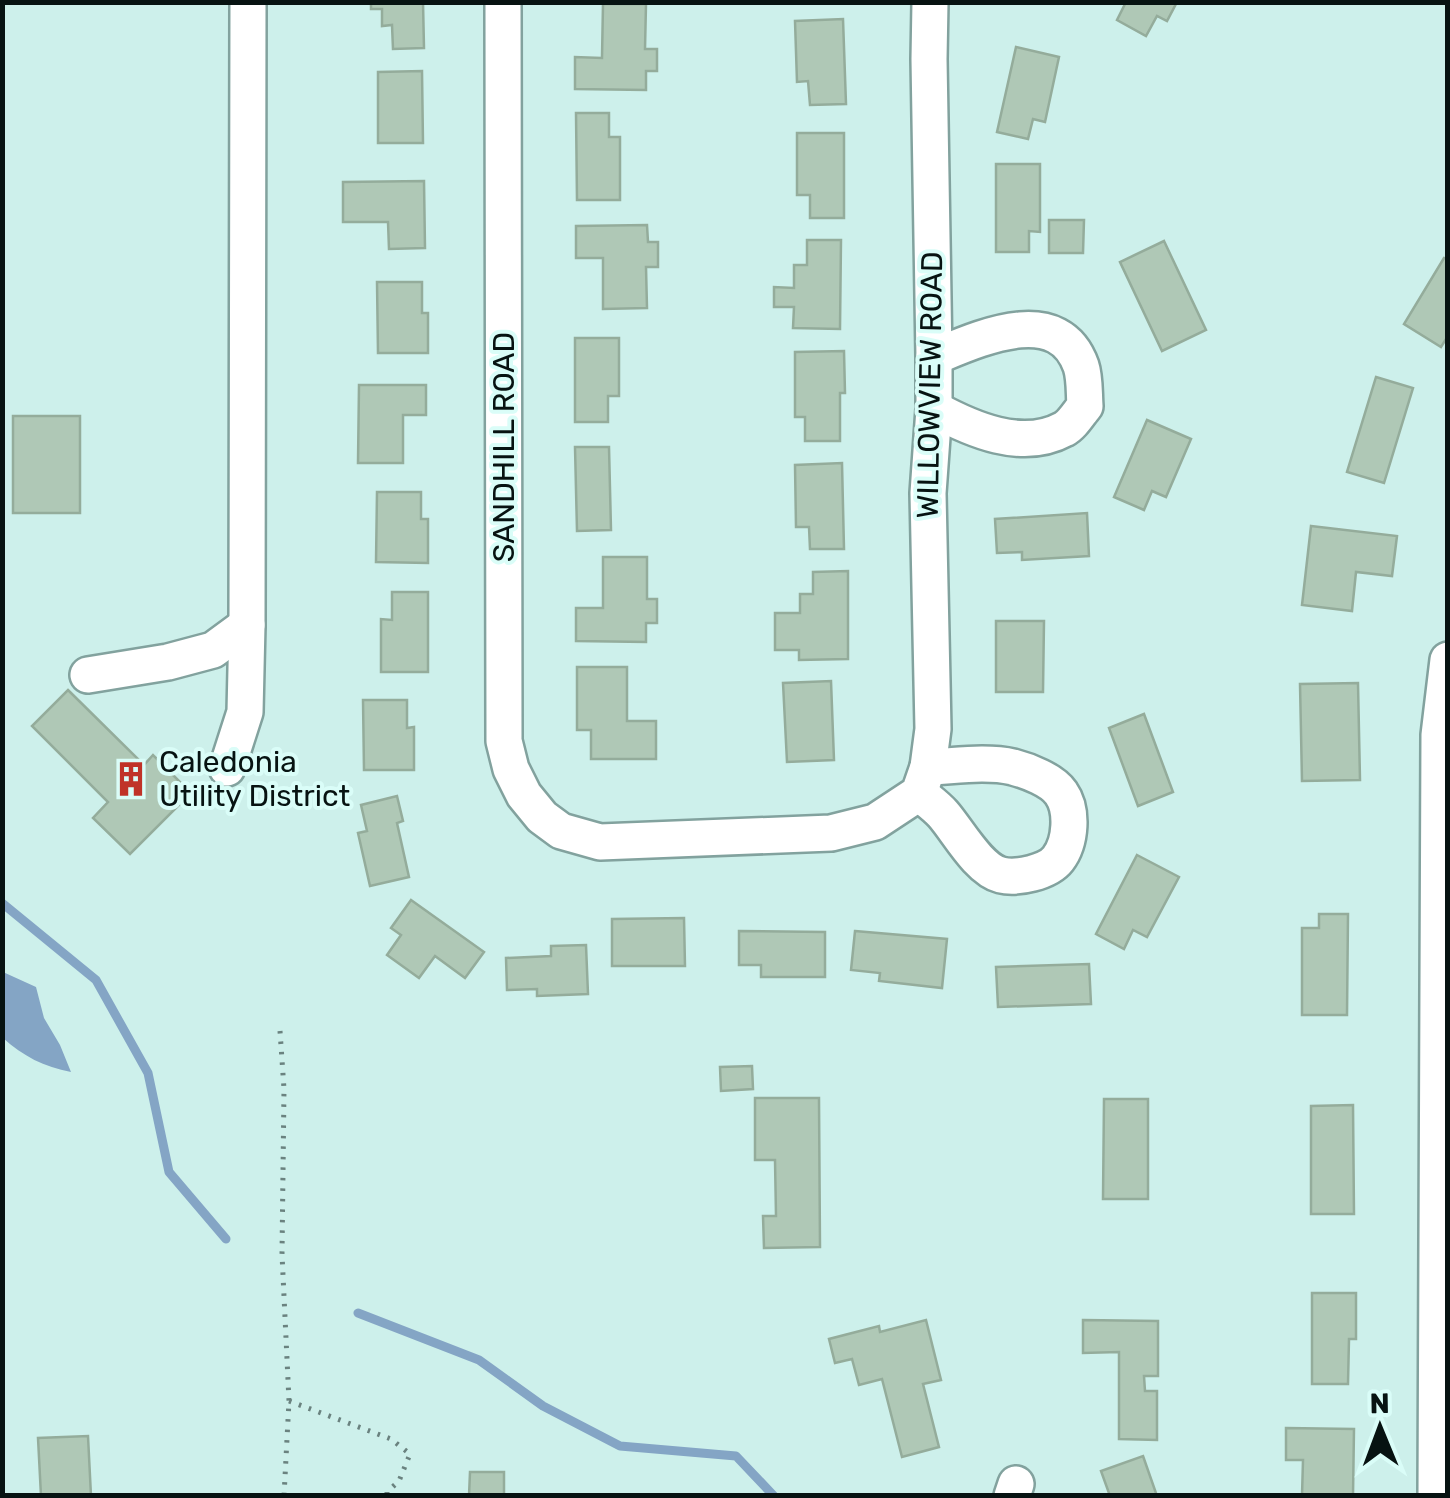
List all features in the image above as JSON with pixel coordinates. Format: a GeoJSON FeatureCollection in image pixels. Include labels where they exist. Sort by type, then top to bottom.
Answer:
{"type":"FeatureCollection","features":[{"type":"Feature","properties":{"kind":"street"},"geometry":{"type":"LineString","coordinates":[[228,768],[244,712],[247,624],[248,2]]}},
{"type":"Feature","properties":{"kind":"street","name":"SANDHILL ROAD"},"geometry":{"type":"LineString","coordinates":[[504,2],[504,741],[510,769],[542,817],[562,831],[600,842]]}},
{"type":"Feature","properties":{"kind":"street","name":"WILLOWVIEW ROAD"},"geometry":{"type":"LineString","coordinates":[[600,842],[831,833],[875,822],[924,780],[932,729],[928,493],[934,409],[930,2]]}},
{"type":"Feature","properties":{"kind":"street"},"geometry":{"type":"LineString","coordinates":[[934,357],[980,338],[1023,328],[1054,334],[1072,348],[1082,370],[1084,406],[1066,429],[1038,438],[1007,437],[968,428],[934,409]]}},
{"type":"Feature","properties":{"kind":"street"},"geometry":{"type":"LineString","coordinates":[[88,675],[213,650],[247,624]]}},
{"type":"Feature","properties":{"kind":"street"},"geometry":{"type":"LineString","coordinates":[[1436,1496],[1442,1325],[1439,735],[1448,660]]}},
{"type":"Feature","properties":{"kind":"path"},"geometry":{"type":"LineString","coordinates":[[280,1032],[284,1089],[282,1254],[289,1402],[284,1496]]}},
{"type":"Feature","properties":{"kind":"path"},"geometry":{"type":"LineString","coordinates":[[289,1402],[391,1439],[410,1454],[399,1481],[387,1496]]}},
{"type":"Feature","properties":{"kind":"water"},"geometry":{"type":"Polygon","coordinates":[[[3,972],[36,987],[44,1018],[71,1072],[34,1060],[3,1038],[3,972]]]}},
{"type":"Feature","properties":{"kind":"building"},"geometry":{"type":"Polygon","coordinates":[[[371,2],[423,2],[424,48],[393,49],[392,25],[382,26],[382,9],[371,9],[371,2]]]}},
{"type":"Feature","properties":{"kind":"building"},"geometry":{"type":"Polygon","coordinates":[[[1126,2],[1177,2],[1167,21],[1157,16],[1146,36],[1117,20],[1126,2]]]}},
{"type":"Feature","properties":{"kind":"building"},"geometry":{"type":"Polygon","coordinates":[[[603,4],[646,4],[645,49],[657,49],[657,71],[646,71],[646,90],[575,89],[575,57],[602,58],[603,4]]]}},
{"type":"Feature","properties":{"kind":"building"},"geometry":{"type":"Polygon","coordinates":[[[843,19],[846,104],[810,105],[808,81],[797,82],[795,21],[843,19]]]}},
{"type":"Feature","properties":{"kind":"building"},"geometry":{"type":"Polygon","coordinates":[[[1016,47],[1059,57],[1045,122],[1033,119],[1028,139],[997,132],[1016,47]]]}},
{"type":"Feature","properties":{"kind":"building"},"geometry":{"type":"Polygon","coordinates":[[[422,71],[423,143],[378,143],[378,72],[422,71]]]}},
{"type":"Feature","properties":{"kind":"building"},"geometry":{"type":"Polygon","coordinates":[[[576,113],[609,113],[609,137],[620,137],[620,200],[577,200],[576,113]]]}},
{"type":"Feature","properties":{"kind":"building"},"geometry":{"type":"Polygon","coordinates":[[[797,133],[844,133],[844,218],[810,218],[810,195],[797,195],[797,133]]]}},
{"type":"Feature","properties":{"kind":"building"},"geometry":{"type":"Polygon","coordinates":[[[996,164],[1040,164],[1040,232],[1029,231],[1029,252],[996,252],[996,164]]]}},
{"type":"Feature","properties":{"kind":"building"},"geometry":{"type":"Polygon","coordinates":[[[424,181],[425,248],[389,249],[388,222],[343,222],[343,182],[424,181]]]}},
{"type":"Feature","properties":{"kind":"building"},"geometry":{"type":"Polygon","coordinates":[[[1049,220],[1084,220],[1083,253],[1049,253],[1049,220]]]}},
{"type":"Feature","properties":{"kind":"building"},"geometry":{"type":"Polygon","coordinates":[[[647,225],[648,242],[658,242],[658,267],[646,267],[647,308],[603,309],[603,258],[576,258],[576,226],[647,225]]]}},
{"type":"Feature","properties":{"kind":"building"},"geometry":{"type":"Polygon","coordinates":[[[807,240],[841,240],[840,329],[793,328],[794,307],[774,307],[774,287],[794,288],[794,265],[807,265],[807,240]]]}},
{"type":"Feature","properties":{"kind":"building"},"geometry":{"type":"Polygon","coordinates":[[[1164,241],[1206,330],[1162,351],[1120,262],[1164,241]]]}},
{"type":"Feature","properties":{"kind":"building"},"geometry":{"type":"Polygon","coordinates":[[[1444,258],[1448,259],[1448,336],[1441,347],[1404,324],[1444,258]]]}},
{"type":"Feature","properties":{"kind":"building"},"geometry":{"type":"Polygon","coordinates":[[[377,282],[422,282],[422,313],[428,313],[428,353],[378,353],[377,282]]]}},
{"type":"Feature","properties":{"kind":"building"},"geometry":{"type":"Polygon","coordinates":[[[575,338],[619,338],[619,396],[608,396],[608,422],[575,422],[575,338]]]}},
{"type":"Feature","properties":{"kind":"building"},"geometry":{"type":"Polygon","coordinates":[[[844,351],[840,441],[805,441],[805,417],[795,417],[795,352],[844,351]]]}},
{"type":"Feature","properties":{"kind":"building"},"geometry":{"type":"Polygon","coordinates":[[[1376,377],[1413,388],[1384,483],[1347,472],[1376,377]]]}},
{"type":"Feature","properties":{"kind":"building"},"geometry":{"type":"Polygon","coordinates":[[[359,385],[426,385],[426,415],[403,415],[403,463],[358,463],[359,385]]]}},
{"type":"Feature","properties":{"kind":"building"},"geometry":{"type":"Polygon","coordinates":[[[13,416],[80,416],[80,513],[13,513],[13,416]]]}},
{"type":"Feature","properties":{"kind":"building"},"geometry":{"type":"Polygon","coordinates":[[[1147,420],[1191,439],[1166,497],[1152,491],[1144,510],[1114,497],[1147,420]]]}},
{"type":"Feature","properties":{"kind":"building"},"geometry":{"type":"Polygon","coordinates":[[[575,447],[609,447],[611,530],[577,531],[575,447]]]}},
{"type":"Feature","properties":{"kind":"building"},"geometry":{"type":"Polygon","coordinates":[[[842,463],[844,549],[810,549],[809,527],[796,527],[795,465],[842,463]]]}},
{"type":"Feature","properties":{"kind":"building"},"geometry":{"type":"Polygon","coordinates":[[[377,492],[421,492],[421,519],[428,519],[428,563],[376,562],[377,492]]]}},
{"type":"Feature","properties":{"kind":"building"},"geometry":{"type":"Polygon","coordinates":[[[1087,513],[1089,556],[1022,560],[1022,552],[997,553],[995,519],[1087,513]]]}},
{"type":"Feature","properties":{"kind":"building"},"geometry":{"type":"Polygon","coordinates":[[[1311,526],[1397,536],[1392,576],[1356,572],[1352,611],[1302,605],[1311,526]]]}},
{"type":"Feature","properties":{"kind":"building"},"geometry":{"type":"Polygon","coordinates":[[[603,557],[647,557],[647,599],[657,599],[657,623],[646,623],[646,642],[576,641],[576,608],[603,608],[603,557]]]}},
{"type":"Feature","properties":{"kind":"building"},"geometry":{"type":"Polygon","coordinates":[[[848,571],[848,659],[799,660],[799,650],[775,650],[775,613],[800,613],[800,594],[813,594],[813,572],[848,571]]]}},
{"type":"Feature","properties":{"kind":"building"},"geometry":{"type":"Polygon","coordinates":[[[392,592],[428,592],[428,672],[381,672],[381,619],[392,620],[392,592]]]}},
{"type":"Feature","properties":{"kind":"building"},"geometry":{"type":"Polygon","coordinates":[[[996,621],[1044,621],[1043,692],[996,692],[996,621]]]}},
{"type":"Feature","properties":{"kind":"building"},"geometry":{"type":"Polygon","coordinates":[[[577,667],[627,667],[627,721],[656,721],[656,759],[591,759],[591,730],[577,730],[577,667]]]}},
{"type":"Feature","properties":{"kind":"building"},"geometry":{"type":"Polygon","coordinates":[[[831,681],[834,760],[787,762],[783,683],[831,681]]]}},
{"type":"Feature","properties":{"kind":"building"},"geometry":{"type":"Polygon","coordinates":[[[1358,683],[1360,780],[1302,781],[1300,684],[1358,683]]]}},
{"type":"Feature","properties":{"kind":"building","name":"Caledonia Utility District"},"geometry":{"type":"Polygon","coordinates":[[[68,690],[144,765],[153,755],[191,793],[130,854],[93,818],[108,802],[32,726],[68,690]]]}},
{"type":"Feature","properties":{"kind":"building"},"geometry":{"type":"Polygon","coordinates":[[[363,700],[407,700],[407,728],[414,727],[414,770],[364,770],[363,700]]]}},
{"type":"Feature","properties":{"kind":"building"},"geometry":{"type":"Polygon","coordinates":[[[1144,714],[1173,792],[1138,806],[1109,728],[1144,714]]]}},
{"type":"Feature","properties":{"kind":"building"},"geometry":{"type":"Polygon","coordinates":[[[397,796],[403,821],[397,823],[409,877],[370,886],[358,833],[367,831],[361,805],[397,796]]]}},
{"type":"Feature","properties":{"kind":"building"},"geometry":{"type":"Polygon","coordinates":[[[1137,855],[1179,877],[1147,937],[1133,930],[1124,949],[1096,934],[1137,855]]]}},
{"type":"Feature","properties":{"kind":"building"},"geometry":{"type":"Polygon","coordinates":[[[411,900],[484,952],[465,978],[435,956],[419,978],[387,955],[401,935],[391,928],[411,900]]]}},
{"type":"Feature","properties":{"kind":"building"},"geometry":{"type":"Polygon","coordinates":[[[1319,914],[1348,914],[1347,1015],[1302,1015],[1302,928],[1319,928],[1319,914]]]}},
{"type":"Feature","properties":{"kind":"building"},"geometry":{"type":"Polygon","coordinates":[[[684,918],[685,966],[612,966],[612,919],[684,918]]]}},
{"type":"Feature","properties":{"kind":"building"},"geometry":{"type":"Polygon","coordinates":[[[739,931],[825,932],[825,977],[761,977],[761,965],[739,965],[739,931]]]}},
{"type":"Feature","properties":{"kind":"building"},"geometry":{"type":"Polygon","coordinates":[[[855,931],[947,939],[942,988],[879,981],[880,973],[851,970],[855,931]]]}},
{"type":"Feature","properties":{"kind":"building"},"geometry":{"type":"Polygon","coordinates":[[[586,945],[588,994],[537,996],[537,989],[507,990],[506,958],[551,956],[551,946],[586,945]]]}},
{"type":"Feature","properties":{"kind":"building"},"geometry":{"type":"Polygon","coordinates":[[[1089,964],[1091,1004],[998,1007],[996,967],[1089,964]]]}},
{"type":"Feature","properties":{"kind":"building"},"geometry":{"type":"Polygon","coordinates":[[[752,1066],[753,1089],[721,1091],[720,1067],[752,1066]]]}},
{"type":"Feature","properties":{"kind":"building"},"geometry":{"type":"Polygon","coordinates":[[[755,1098],[819,1098],[820,1247],[764,1248],[763,1216],[776,1216],[775,1160],[755,1160],[755,1098]]]}},
{"type":"Feature","properties":{"kind":"building"},"geometry":{"type":"Polygon","coordinates":[[[1104,1099],[1148,1099],[1148,1199],[1103,1199],[1104,1099]]]}},
{"type":"Feature","properties":{"kind":"building"},"geometry":{"type":"Polygon","coordinates":[[[1353,1105],[1354,1214],[1311,1214],[1311,1106],[1353,1105]]]}},
{"type":"Feature","properties":{"kind":"building"},"geometry":{"type":"Polygon","coordinates":[[[1312,1293],[1356,1293],[1356,1339],[1349,1339],[1348,1384],[1312,1384],[1312,1293]]]}},
{"type":"Feature","properties":{"kind":"building"},"geometry":{"type":"Polygon","coordinates":[[[926,1320],[941,1380],[923,1384],[939,1447],[902,1457],[882,1379],[859,1385],[852,1359],[835,1363],[829,1339],[879,1326],[880,1332],[926,1320]]]}},
{"type":"Feature","properties":{"kind":"building"},"geometry":{"type":"Polygon","coordinates":[[[1083,1320],[1158,1321],[1158,1376],[1144,1376],[1145,1391],[1157,1391],[1157,1440],[1119,1439],[1119,1352],[1083,1353],[1083,1320]]]}},
{"type":"Feature","properties":{"kind":"building"},"geometry":{"type":"Polygon","coordinates":[[[1286,1428],[1354,1429],[1353,1496],[1302,1496],[1303,1460],[1286,1460],[1286,1428]]]}},
{"type":"Feature","properties":{"kind":"building"},"geometry":{"type":"Polygon","coordinates":[[[88,1436],[91,1496],[41,1496],[38,1438],[88,1436]]]}},
{"type":"Feature","properties":{"kind":"building"},"geometry":{"type":"Polygon","coordinates":[[[1143,1456],[1157,1496],[1110,1496],[1101,1471],[1143,1456]]]}},
{"type":"Feature","properties":{"kind":"building"},"geometry":{"type":"Polygon","coordinates":[[[470,1472],[504,1472],[504,1496],[469,1496],[470,1472]]]}},
{"type":"Feature","properties":{"kind":"waterway"},"geometry":{"type":"LineString","coordinates":[[2,903],[96,980],[148,1073],[169,1172],[226,1239]]}},
{"type":"Feature","properties":{"kind":"waterway"},"geometry":{"type":"LineString","coordinates":[[358,1313],[479,1360],[543,1406],[620,1446],[736,1456],[774,1496]]}},
{"type":"Feature","properties":{"kind":"place","name":"Caledonia Utility District"},"geometry":{"type":"Point","coordinates":[131,779]}}]}
